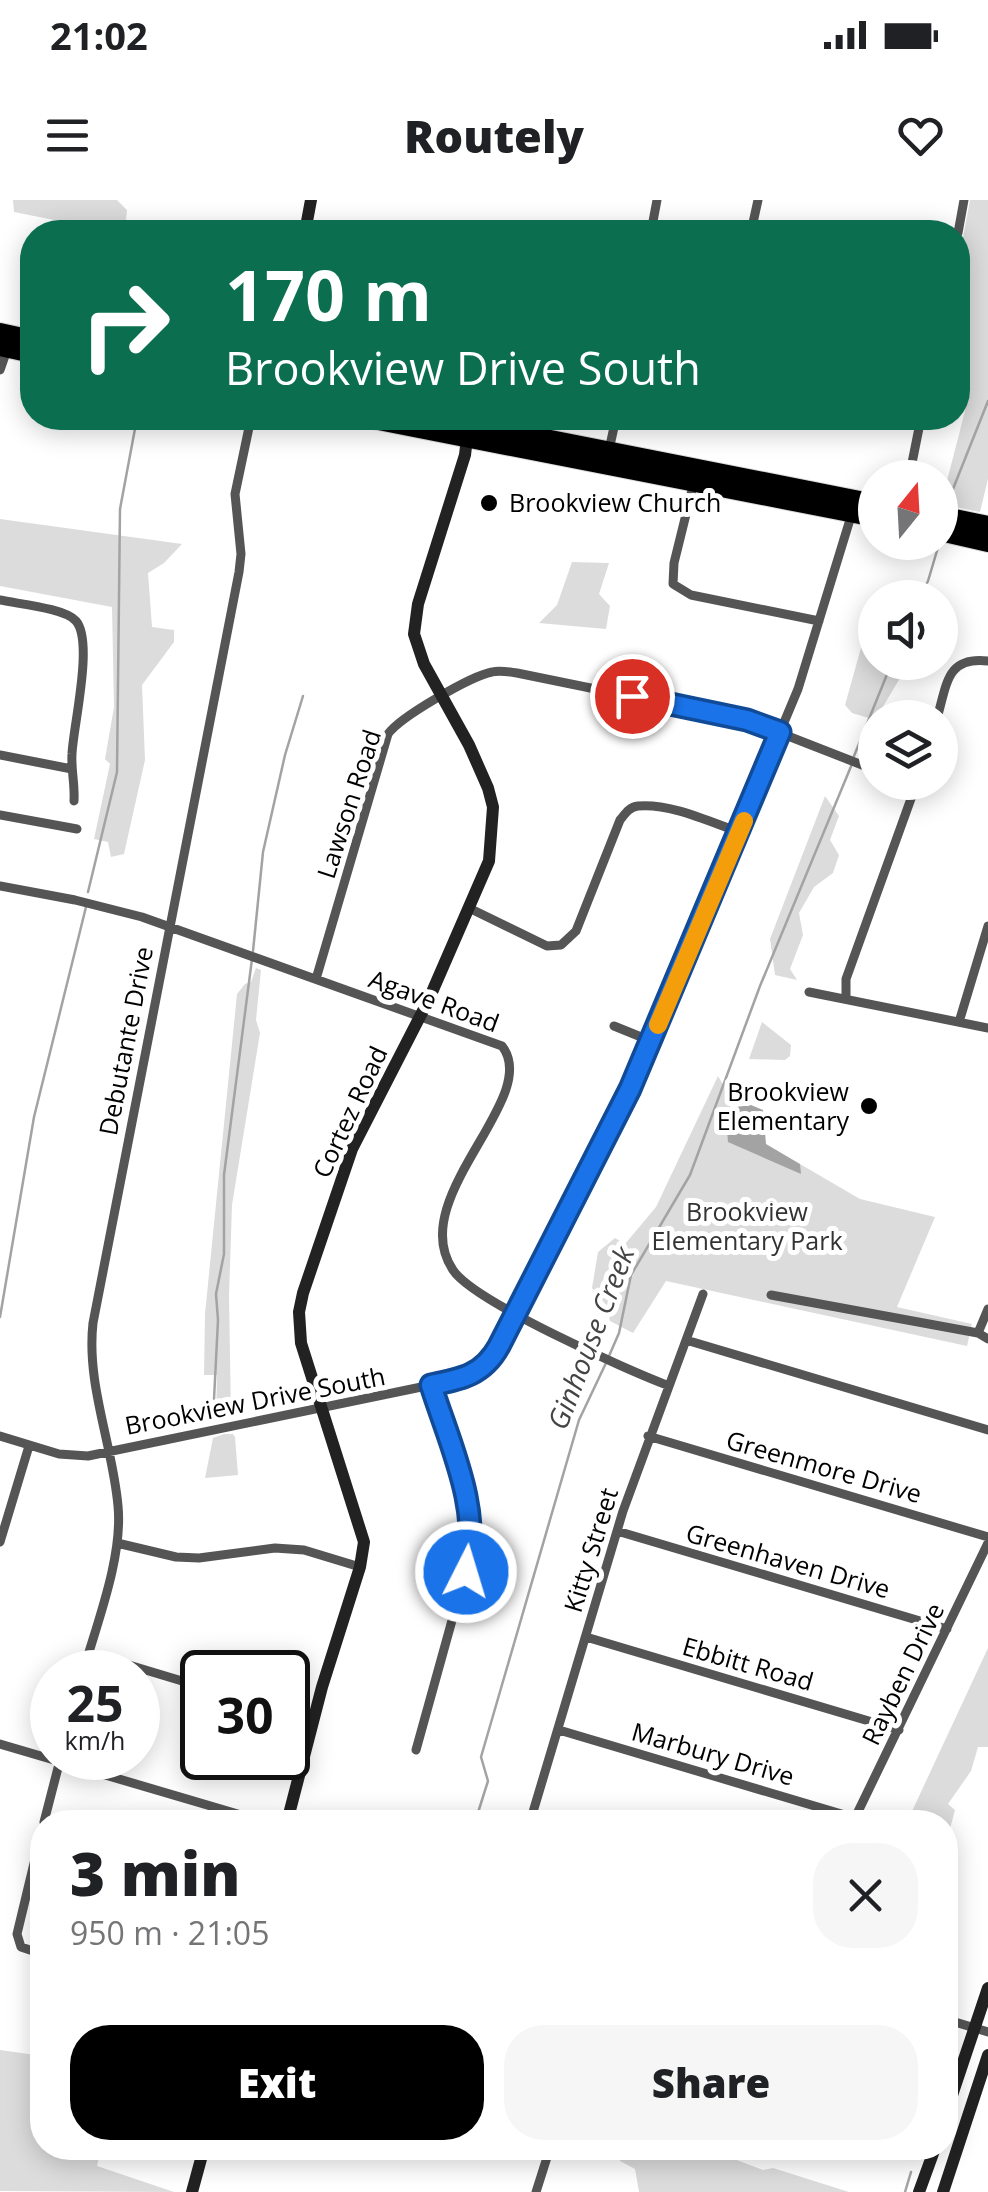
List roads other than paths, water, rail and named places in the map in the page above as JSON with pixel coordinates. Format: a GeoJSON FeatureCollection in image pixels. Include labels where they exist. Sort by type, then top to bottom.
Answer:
{"type":"FeatureCollection","features":[{"type":"Feature","properties":{"kind":"highway"},"geometry":{"type":"LineString","coordinates":[[468,430],[487,430]]}},
{"type":"Feature","properties":{"kind":"highway"},"geometry":{"type":"LineString","coordinates":[[468,430],[694,482],[858,514]]}},
{"type":"Feature","properties":{"kind":"highway"},"geometry":{"type":"LineString","coordinates":[[507,430],[858,500]]}},
{"type":"Feature","properties":{"kind":"highway"},"geometry":{"type":"LineString","coordinates":[[694,482],[696,476],[710,477],[720,472]]}},
{"type":"Feature","properties":{"kind":"highway"},"geometry":{"type":"LineString","coordinates":[[958,519],[988,525]]}},
{"type":"Feature","properties":{"kind":"highway"},"geometry":{"type":"LineString","coordinates":[[958,536],[988,543]]}},
{"type":"Feature","properties":{"kind":"street"},"geometry":{"type":"LineString","coordinates":[[0,370],[5,341]]}},
{"type":"Feature","properties":{"kind":"street","name":"Debutante Drive"},"geometry":{"type":"LineString","coordinates":[[89,1650],[117,1543],[118,1507],[91,1338],[239,572],[235,494],[248,430]]}},
{"type":"Feature","properties":{"kind":"street","name":"Cortez Road"},"geometry":{"type":"LineString","coordinates":[[291,1810],[360,1567],[363,1534],[301,1343],[299,1312],[352,1149],[471,910],[489,861],[493,807],[478,763],[416,647],[414,620],[465,454],[468,430]]}},
{"type":"Feature","properties":{"kind":"street"},"geometry":{"type":"LineString","coordinates":[[609,450],[613,430]]}},
{"type":"Feature","properties":{"kind":"street"},"geometry":{"type":"LineString","coordinates":[[913,460],[919,430]]}},
{"type":"Feature","properties":{"kind":"street"},"geometry":{"type":"LineString","coordinates":[[694,482],[674,564],[673,584],[677,589],[820,622]]}},
{"type":"Feature","properties":{"kind":"street","name":"Brookview Drive South"},"geometry":{"type":"LineString","coordinates":[[0,1436],[75,1456],[431,1385],[474,1375],[484,1366],[516,1313],[651,1041],[780,732],[820,622],[852,513]]}},
{"type":"Feature","properties":{"kind":"street"},"geometry":{"type":"LineString","coordinates":[[0,600],[60,612],[71,616],[80,626],[80,708],[72,752],[74,801]]}},
{"type":"Feature","properties":{"kind":"street"},"geometry":{"type":"LineString","coordinates":[[943,700],[958,664],[971,659],[988,661]]}},
{"type":"Feature","properties":{"kind":"street","name":"Lawson Road"},"geometry":{"type":"LineString","coordinates":[[316,979],[388,734],[402,719],[485,674],[502,671],[747,720],[858,763]]}},
{"type":"Feature","properties":{"kind":"street"},"geometry":{"type":"LineString","coordinates":[[0,755],[72,769]]}},
{"type":"Feature","properties":{"kind":"street"},"geometry":{"type":"LineString","coordinates":[[846,998],[846,979],[910,800]]}},
{"type":"Feature","properties":{"kind":"street"},"geometry":{"type":"LineString","coordinates":[[471,910],[547,946],[560,945],[576,931],[620,820],[629,809],[638,806],[686,813],[739,832]]}},
{"type":"Feature","properties":{"kind":"street"},"geometry":{"type":"LineString","coordinates":[[0,814],[76,829]]}},
{"type":"Feature","properties":{"kind":"street","name":"Agave Road"},"geometry":{"type":"LineString","coordinates":[[0,886],[110,908],[491,1040],[509,1055],[510,1080],[444,1214],[442,1231],[452,1270],[478,1292],[516,1313],[667,1386]]}},
{"type":"Feature","properties":{"kind":"street"},"geometry":{"type":"LineString","coordinates":[[960,1022],[988,926]]}},
{"type":"Feature","properties":{"kind":"street"},"geometry":{"type":"LineString","coordinates":[[809,992],[988,1028]]}},
{"type":"Feature","properties":{"kind":"street"},"geometry":{"type":"LineString","coordinates":[[614,1026],[651,1041]]}},
{"type":"Feature","properties":{"kind":"street","name":"Kitty Street"},"geometry":{"type":"LineString","coordinates":[[534,1810],[648,1436],[703,1294]]}},
{"type":"Feature","properties":{"kind":"street"},"geometry":{"type":"LineString","coordinates":[[771,1296],[983,1336],[988,1309]]}},
{"type":"Feature","properties":{"kind":"street"},"geometry":{"type":"LineString","coordinates":[[686,1340],[988,1430]]}},
{"type":"Feature","properties":{"kind":"street"},"geometry":{"type":"LineString","coordinates":[[416,1750],[471,1552],[466,1496],[431,1385]]}},
{"type":"Feature","properties":{"kind":"street","name":"Greenmore Drive"},"geometry":{"type":"LineString","coordinates":[[648,1436],[988,1540]]}},
{"type":"Feature","properties":{"kind":"street"},"geometry":{"type":"LineString","coordinates":[[0,1542],[29,1446]]}},
{"type":"Feature","properties":{"kind":"street","name":"Greenhaven Drive"},"geometry":{"type":"LineString","coordinates":[[618,1531],[947,1629]]}},
{"type":"Feature","properties":{"kind":"street","name":"Rayben Drive"},"geometry":{"type":"LineString","coordinates":[[859,1810],[988,1540]]}},
{"type":"Feature","properties":{"kind":"street"},"geometry":{"type":"LineString","coordinates":[[117,1543],[176,1557],[199,1558],[275,1548],[304,1550],[360,1567]]}},
{"type":"Feature","properties":{"kind":"street","name":"Ebbitt Road"},"geometry":{"type":"LineString","coordinates":[[586,1637],[899,1730]]}},
{"type":"Feature","properties":{"kind":"street","name":"Marbury Drive"},"geometry":{"type":"LineString","coordinates":[[559,1730],[821,1810]]}},
{"type":"Feature","properties":{"kind":"street"},"geometry":{"type":"LineString","coordinates":[[0,1744],[30,1752]]}},
{"type":"Feature","properties":{"kind":"street"},"geometry":{"type":"LineString","coordinates":[[47,1810],[55,1780]]}},
{"type":"Feature","properties":{"kind":"street"},"geometry":{"type":"LineString","coordinates":[[126,1780],[225,1810]]}},
{"type":"Feature","properties":{"kind":"street"},"geometry":{"type":"LineString","coordinates":[[30,1878],[16,1934],[18,1944],[30,1950]]}},
{"type":"Feature","properties":{"kind":"street"},"geometry":{"type":"LineString","coordinates":[[958,2085],[981,2029],[988,1988]]}},
{"type":"Feature","properties":{"kind":"street"},"geometry":{"type":"LineString","coordinates":[[958,2146],[988,2055]]}},
{"type":"Feature","properties":{"kind":"street"},"geometry":{"type":"LineString","coordinates":[[192,2192],[201,2160]]}},
{"type":"Feature","properties":{"kind":"street"},"geometry":{"type":"LineString","coordinates":[[536,2192],[546,2160]]}},
{"type":"Feature","properties":{"kind":"street"},"geometry":{"type":"LineString","coordinates":[[919,2192],[931,2160]]}},
{"type":"Feature","properties":{"kind":"street"},"geometry":{"type":"LineString","coordinates":[[943,2192],[954,2160]]}},
{"type":"Feature","properties":{"kind":"waterway","name":"Ginhouse Creek"},"geometry":{"type":"LineString","coordinates":[[958,476],[988,401]]}},
{"type":"Feature","properties":{"kind":"waterway"},"geometry":{"type":"LineString","coordinates":[[88,892],[117,772],[120,509],[135,430]]}},
{"type":"Feature","properties":{"kind":"waterway","name":"Ginhouse Creek"},"geometry":{"type":"LineString","coordinates":[[928,580],[934,560]]}},
{"type":"Feature","properties":{"kind":"waterway","name":"Ginhouse Creek"},"geometry":{"type":"LineString","coordinates":[[854,756],[885,680]]}},
{"type":"Feature","properties":{"kind":"waterway"},"geometry":{"type":"LineString","coordinates":[[253,951],[263,852],[303,696]]}},
{"type":"Feature","properties":{"kind":"waterway","name":"Ginhouse Creek"},"geometry":{"type":"LineString","coordinates":[[609,1356],[619,1333],[631,1275],[690,1175],[760,986],[852,764]]}},
{"type":"Feature","properties":{"kind":"waterway"},"geometry":{"type":"LineString","coordinates":[[0,1317],[34,1117],[86,907]]}},
{"type":"Feature","properties":{"kind":"waterway"},"geometry":{"type":"LineString","coordinates":[[213,1419],[216,1294],[224,1254],[224,1175],[252,959]]}},
{"type":"Feature","properties":{"kind":"waterway","name":"Ginhouse Creek"},"geometry":{"type":"LineString","coordinates":[[479,1810],[488,1781],[481,1757],[579,1420],[606,1363]]}},
{"type":"Feature","properties":{"kind":"waterway"},"geometry":{"type":"LineString","coordinates":[[905,2192],[911,2172]]}},
{"type":"Feature","properties":{"kind":"place","name":"Brookview Church"},"geometry":{"type":"Point","coordinates":[489,503]}},
{"type":"Feature","properties":{"kind":"place","name":"Brookview Elementary"},"geometry":{"type":"Point","coordinates":[869,1106]}},
{"type":"Feature","properties":{"kind":"park label","name":"Brookview Elementary Park"},"geometry":{"type":"Point","coordinates":[747,1226]}}]}
